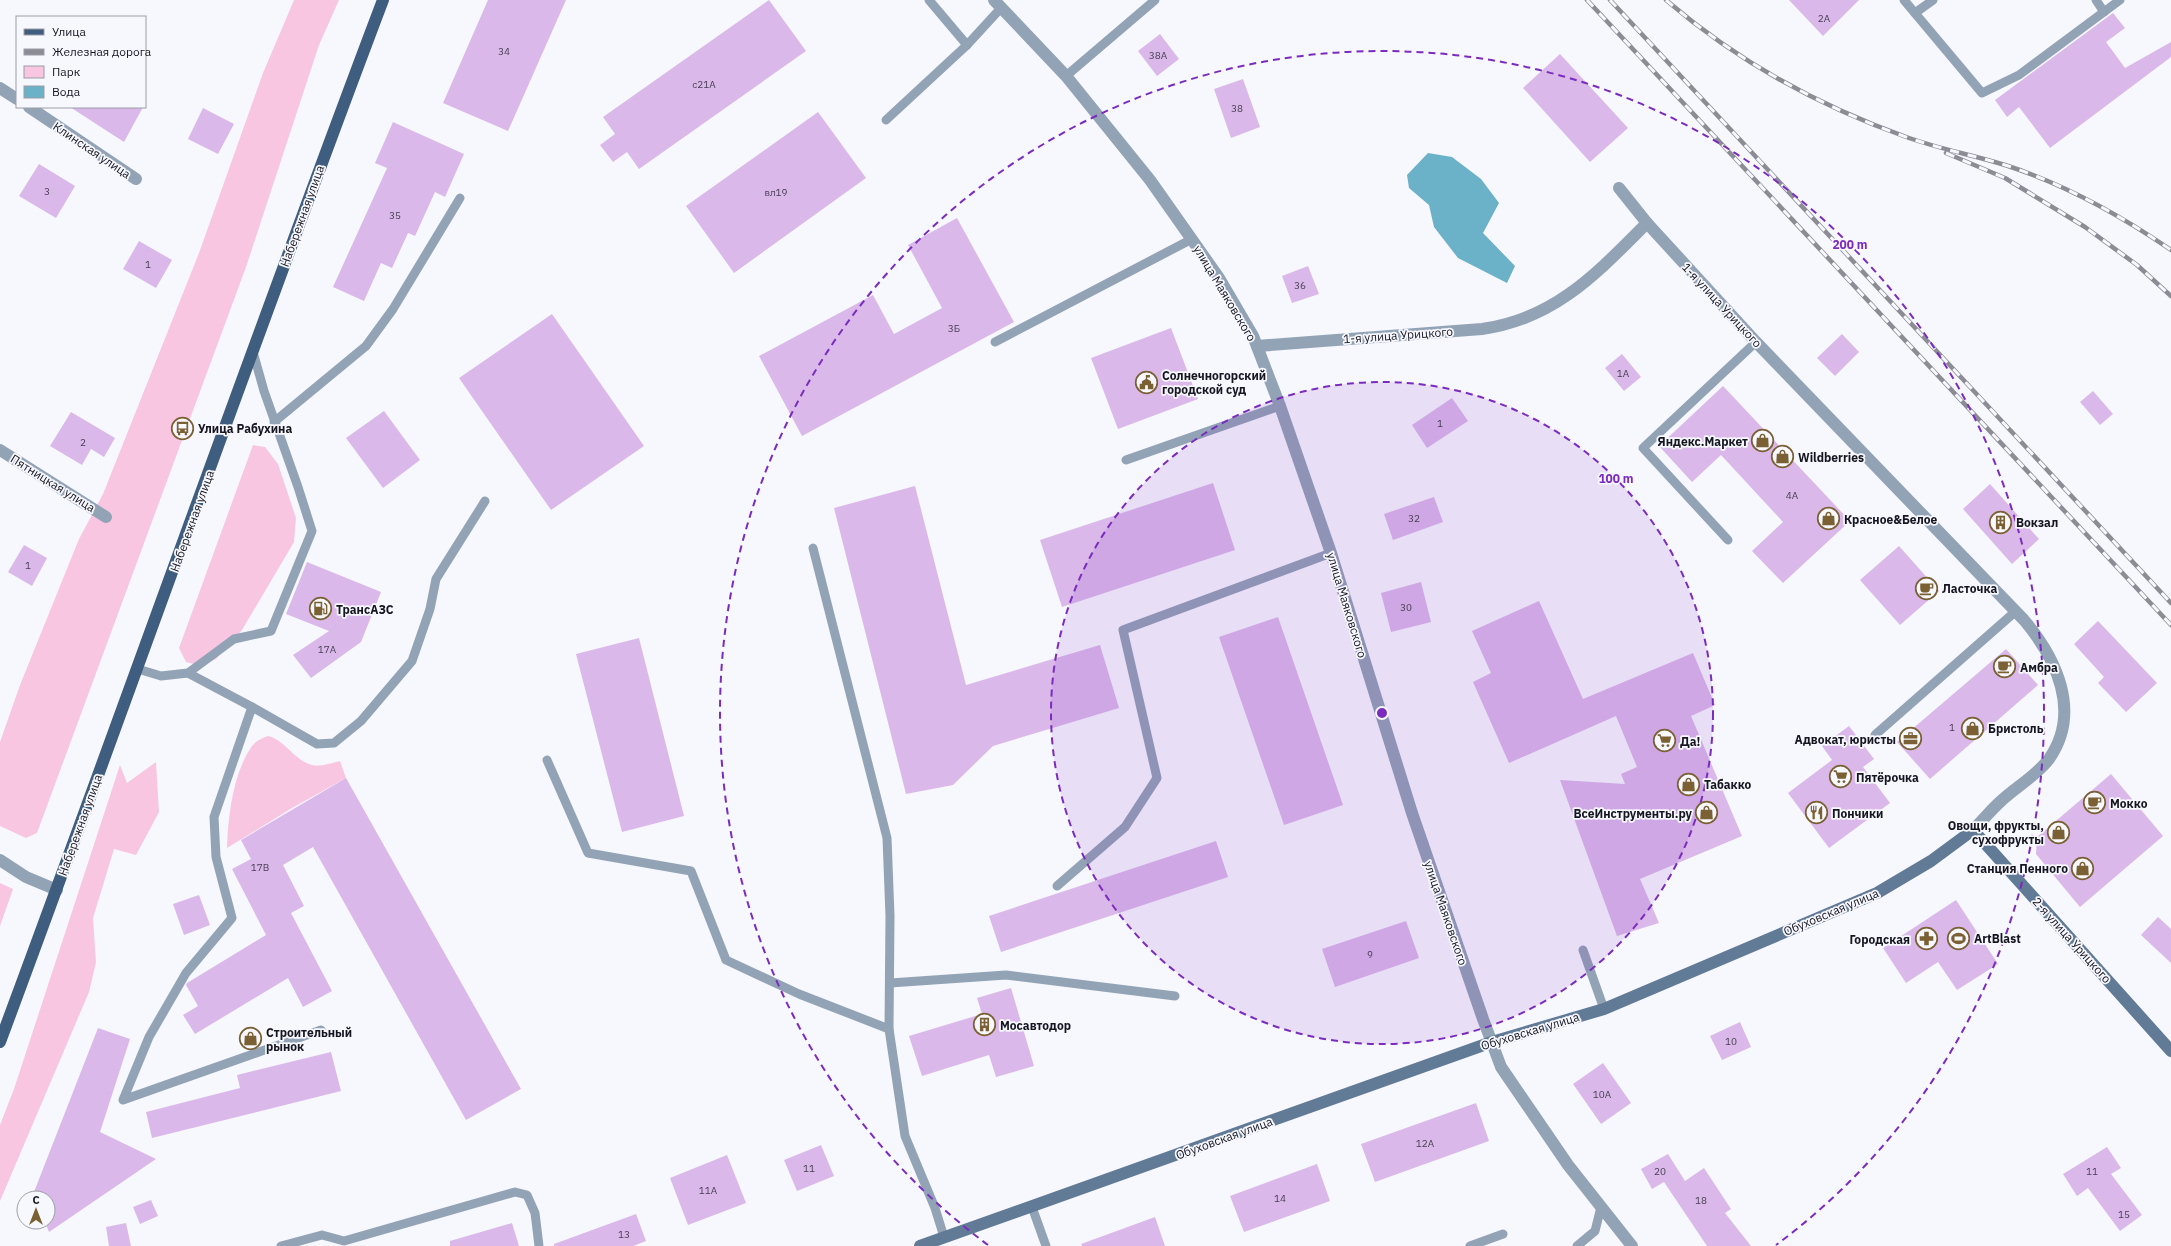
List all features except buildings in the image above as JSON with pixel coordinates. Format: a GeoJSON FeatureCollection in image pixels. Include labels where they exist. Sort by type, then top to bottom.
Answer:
{"type":"FeatureCollection","features":[{"type":"Feature","properties":{"kind":"main road","name":"Набережная улица"},"geometry":{"type":"LineString","coordinates":[[0,1042],[138,669],[316,175],[383,0]]}},
{"type":"Feature","properties":{"kind":"street","name":"улица Маяковского"},"geometry":{"type":"LineString","coordinates":[[998,4],[1066,76],[1125,147],[1219,278],[1257,346],[1280,406],[1331,552],[1412,813],[1501,1067],[1568,1165],[1632,1246]]}},
{"type":"Feature","properties":{"kind":"street"},"geometry":{"type":"LineString","coordinates":[[0,88],[16,98]]}},
{"type":"Feature","properties":{"kind":"street","name":"Клинская улица"},"geometry":{"type":"LineString","coordinates":[[30,108],[136,179]]}},
{"type":"Feature","properties":{"kind":"street"},"geometry":{"type":"LineString","coordinates":[[1619,188],[1647,223]]}},
{"type":"Feature","properties":{"kind":"street","name":"1-я улица Урицкого"},"geometry":{"type":"LineString","coordinates":[[1257,346],[1482,329],[1509,324],[1536,314],[1572,294],[1603,267],[1647,223],[1756,342],[2038,635],[2048,652],[2064,693],[2065,709]]}},
{"type":"Feature","properties":{"kind":"street","name":"Пятницкая улица"},"geometry":{"type":"LineString","coordinates":[[0,450],[106,517]]}},
{"type":"Feature","properties":{"kind":"street","name":"Обуховская улица"},"geometry":{"type":"LineString","coordinates":[[920,1246],[1492,1042],[1604,1009],[1877,893],[1931,861],[1974,830],[2000,801],[2049,759],[2062,732],[2065,709]]}},
{"type":"Feature","properties":{"kind":"street","name":"2-я улица Урицкого"},"geometry":{"type":"LineString","coordinates":[[1974,830],[2171,1051]]}},
{"type":"Feature","properties":{"kind":"street"},"geometry":{"type":"LineString","coordinates":[[0,860],[26,877],[57,890]]}},
{"type":"Feature","properties":{"kind":"lane"},"geometry":{"type":"LineString","coordinates":[[929,0],[967,45]]}},
{"type":"Feature","properties":{"kind":"lane"},"geometry":{"type":"LineString","coordinates":[[1066,76],[1155,0]]}},
{"type":"Feature","properties":{"kind":"lane"},"geometry":{"type":"LineString","coordinates":[[1904,0],[1982,93],[2019,75],[2120,0]]}},
{"type":"Feature","properties":{"kind":"lane"},"geometry":{"type":"LineString","coordinates":[[1915,13],[1933,0]]}},
{"type":"Feature","properties":{"kind":"lane"},"geometry":{"type":"LineString","coordinates":[[2096,0],[2104,12]]}},
{"type":"Feature","properties":{"kind":"lane"},"geometry":{"type":"LineString","coordinates":[[886,120],[967,45],[998,4]]}},
{"type":"Feature","properties":{"kind":"lane"},"geometry":{"type":"LineString","coordinates":[[274,422],[366,346],[393,309],[460,198]]}},
{"type":"Feature","properties":{"kind":"lane"},"geometry":{"type":"LineString","coordinates":[[995,342],[1192,239]]}},
{"type":"Feature","properties":{"kind":"lane"},"geometry":{"type":"LineString","coordinates":[[1728,540],[1643,448],[1756,342]]}},
{"type":"Feature","properties":{"kind":"lane"},"geometry":{"type":"LineString","coordinates":[[138,669],[161,676],[188,673],[234,640],[271,631],[312,531],[298,487],[274,422],[253,352]]}},
{"type":"Feature","properties":{"kind":"lane"},"geometry":{"type":"LineString","coordinates":[[1126,460],[1280,406]]}},
{"type":"Feature","properties":{"kind":"lane"},"geometry":{"type":"LineString","coordinates":[[188,673],[317,744],[334,743],[361,721],[412,661],[430,609],[436,579],[485,501]]}},
{"type":"Feature","properties":{"kind":"lane"},"geometry":{"type":"LineString","coordinates":[[813,548],[887,838],[890,916],[889,1029],[905,1136],[935,1208],[944,1237]]}},
{"type":"Feature","properties":{"kind":"lane"},"geometry":{"type":"LineString","coordinates":[[1057,886],[1125,827],[1157,778],[1123,630],[1331,552]]}},
{"type":"Feature","properties":{"kind":"lane"},"geometry":{"type":"LineString","coordinates":[[1875,735],[2016,611]]}},
{"type":"Feature","properties":{"kind":"lane"},"geometry":{"type":"LineString","coordinates":[[252,707],[214,817],[216,857],[232,918],[186,973],[148,1037],[123,1100],[321,1030]]}},
{"type":"Feature","properties":{"kind":"lane"},"geometry":{"type":"LineString","coordinates":[[547,760],[588,853],[691,871],[726,960],[799,994],[889,1029]]}},
{"type":"Feature","properties":{"kind":"lane"},"geometry":{"type":"LineString","coordinates":[[1583,950],[1604,1009]]}},
{"type":"Feature","properties":{"kind":"lane"},"geometry":{"type":"LineString","coordinates":[[890,983],[1006,975],[1175,996]]}},
{"type":"Feature","properties":{"kind":"lane"},"geometry":{"type":"LineString","coordinates":[[281,1246],[322,1235],[344,1241],[515,1192],[527,1195],[535,1213],[539,1246]]}},
{"type":"Feature","properties":{"kind":"lane"},"geometry":{"type":"LineString","coordinates":[[1032,1207],[1046,1246]]}},
{"type":"Feature","properties":{"kind":"lane"},"geometry":{"type":"LineString","coordinates":[[1577,1246],[1594,1231],[1601,1207]]}},
{"type":"Feature","properties":{"kind":"lane"},"geometry":{"type":"LineString","coordinates":[[1470,1246],[1504,1234]]}},
{"type":"Feature","properties":{"kind":"green space"},"geometry":{"type":"Polygon","coordinates":[[[294,0],[339,0],[319,45],[246,267],[37,833],[26,838],[0,826],[0,742],[20,685],[79,539],[103,494],[199,253],[263,73],[294,0]]]}},
{"type":"Feature","properties":{"kind":"green space"},"geometry":{"type":"Polygon","coordinates":[[[253,445],[265,447],[278,464],[296,518],[294,542],[242,630],[216,659],[201,666],[186,662],[179,648],[253,445]]]}},
{"type":"Feature","properties":{"kind":"green space"},"geometry":{"type":"Polygon","coordinates":[[[268,736],[274,738],[300,759],[312,765],[323,765],[340,761],[346,778],[292,808],[227,848],[230,809],[240,769],[253,744],[268,736]]]}},
{"type":"Feature","properties":{"kind":"green space"},"geometry":{"type":"Polygon","coordinates":[[[156,762],[159,812],[136,855],[114,849],[93,918],[96,962],[89,992],[0,1201],[0,1125],[14,1089],[120,765],[127,783],[156,762]]]}},
{"type":"Feature","properties":{"kind":"green space"},"geometry":{"type":"Polygon","coordinates":[[[0,883],[13,889],[0,926],[0,883]]]}},
{"type":"Feature","properties":{"kind":"water"},"geometry":{"type":"Polygon","coordinates":[[[1428,153],[1452,157],[1481,179],[1499,203],[1483,233],[1515,266],[1507,283],[1458,258],[1434,227],[1429,205],[1409,188],[1407,175],[1428,153]]]}},
{"type":"Feature","properties":{"kind":"railway"},"geometry":{"type":"LineString","coordinates":[[1587,0],[2171,625]]}},
{"type":"Feature","properties":{"kind":"railway"},"geometry":{"type":"LineString","coordinates":[[1610,0],[2171,603]]}},
{"type":"Feature","properties":{"kind":"railway"},"geometry":{"type":"LineString","coordinates":[[1666,0],[1722,43],[1751,62],[1812,97],[1876,126],[1909,138],[2005,165],[2049,181],[2112,213],[2171,250]]}},
{"type":"Feature","properties":{"kind":"railway"},"geometry":{"type":"LineString","coordinates":[[1946,153],[2005,178],[2085,227],[2137,265],[2171,296]]}},
{"type":"Feature","properties":{"kind":"place","name":"Солнечногорский городской суд"},"geometry":{"type":"Point","coordinates":[1146,382]}},
{"type":"Feature","properties":{"kind":"place","name":"Улица Рабухина"},"geometry":{"type":"Point","coordinates":[182,428]}},
{"type":"Feature","properties":{"kind":"place","name":"Яндекс.Маркет"},"geometry":{"type":"Point","coordinates":[1763,441]}},
{"type":"Feature","properties":{"kind":"place","name":"Wildberries"},"geometry":{"type":"Point","coordinates":[1782,457]}},
{"type":"Feature","properties":{"kind":"place","name":"Красное&Белое"},"geometry":{"type":"Point","coordinates":[1828,519]}},
{"type":"Feature","properties":{"kind":"place","name":"Вокзал"},"geometry":{"type":"Point","coordinates":[2000,522]}},
{"type":"Feature","properties":{"kind":"place","name":"Ласточка"},"geometry":{"type":"Point","coordinates":[1927,588]}},
{"type":"Feature","properties":{"kind":"place","name":"ТрансАЗС"},"geometry":{"type":"Point","coordinates":[320,609]}},
{"type":"Feature","properties":{"kind":"place","name":"Амбра"},"geometry":{"type":"Point","coordinates":[2004,667]}},
{"type":"Feature","properties":{"kind":"place","name":"Бристоль"},"geometry":{"type":"Point","coordinates":[1972,728]}},
{"type":"Feature","properties":{"kind":"place","name":"Адвокат, юристы"},"geometry":{"type":"Point","coordinates":[1911,739]}},
{"type":"Feature","properties":{"kind":"place","name":"Да!"},"geometry":{"type":"Point","coordinates":[1664,741]}},
{"type":"Feature","properties":{"kind":"place","name":"Пятёрочка"},"geometry":{"type":"Point","coordinates":[1840,777]}},
{"type":"Feature","properties":{"kind":"place","name":"Табакко"},"geometry":{"type":"Point","coordinates":[1689,784]}},
{"type":"Feature","properties":{"kind":"place","name":"Мокко"},"geometry":{"type":"Point","coordinates":[2095,803]}},
{"type":"Feature","properties":{"kind":"place","name":"ВсеИнструменты.ру"},"geometry":{"type":"Point","coordinates":[1707,813]}},
{"type":"Feature","properties":{"kind":"place","name":"Пончики"},"geometry":{"type":"Point","coordinates":[1816,813]}},
{"type":"Feature","properties":{"kind":"place","name":"Овощи, фрукты, сухофрукты"},"geometry":{"type":"Point","coordinates":[2059,832]}},
{"type":"Feature","properties":{"kind":"place","name":"Станция Пенного"},"geometry":{"type":"Point","coordinates":[2083,868]}},
{"type":"Feature","properties":{"kind":"place","name":"ArtBlast"},"geometry":{"type":"Point","coordinates":[1959,938]}},
{"type":"Feature","properties":{"kind":"place","name":"Городская"},"geometry":{"type":"Point","coordinates":[1926,939]}},
{"type":"Feature","properties":{"kind":"place","name":"Мосавтодор"},"geometry":{"type":"Point","coordinates":[984,1025]}},
{"type":"Feature","properties":{"kind":"place","name":"Строительный рынок"},"geometry":{"type":"Point","coordinates":[251,1039]}}]}
